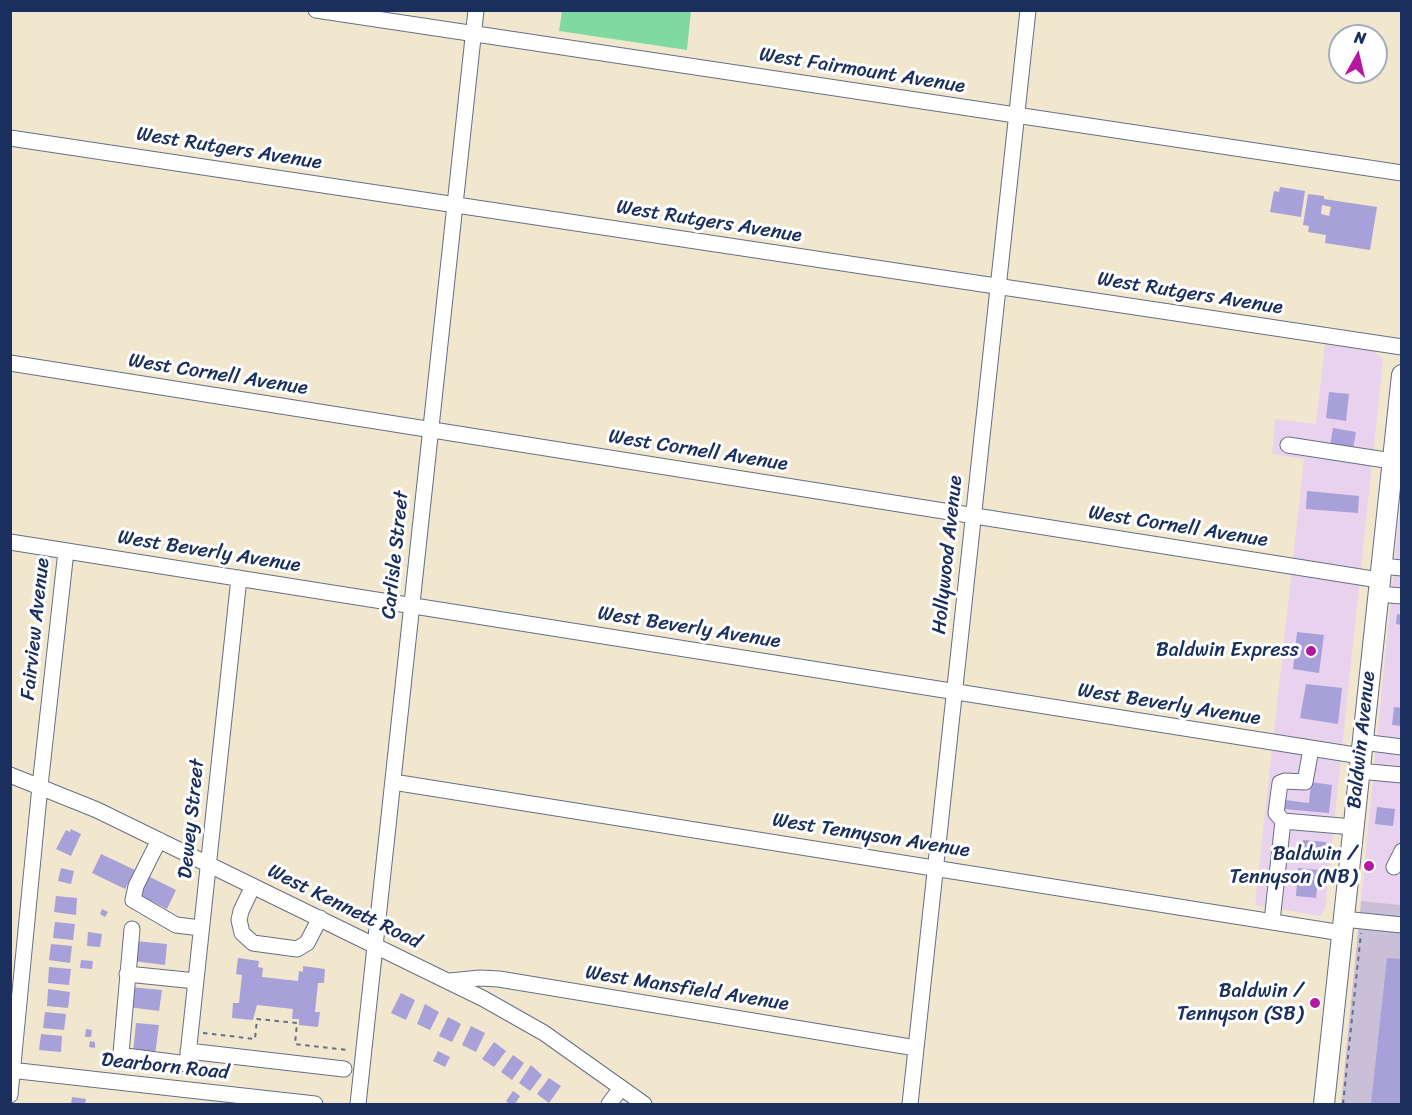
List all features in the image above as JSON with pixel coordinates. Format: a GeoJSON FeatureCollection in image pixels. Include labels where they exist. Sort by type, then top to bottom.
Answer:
{"type":"FeatureCollection","features":[{"type":"Feature","properties":{"kind":"main road","name":"Baldwin Avenue"},"geometry":{"type":"LineString","coordinates":[[1324,1104],[1349,924],[1353,827],[1379,580],[1394,511],[1392,461],[1399,418],[1401,385]]}},
{"type":"Feature","properties":{"kind":"street","name":"West Fairmount Avenue"},"geometry":{"type":"LineString","coordinates":[[316,10],[1401,173]]}},
{"type":"Feature","properties":{"kind":"street","name":"Carlisle Street"},"geometry":{"type":"LineString","coordinates":[[358,1104],[476,10]]}},
{"type":"Feature","properties":{"kind":"street","name":"Hollywood Avenue"},"geometry":{"type":"LineString","coordinates":[[910,1104],[1028,10]]}},
{"type":"Feature","properties":{"kind":"street","name":"West Rutgers Avenue"},"geometry":{"type":"LineString","coordinates":[[10,138],[1401,347]]}},
{"type":"Feature","properties":{"kind":"street","name":"West Cornell Avenue"},"geometry":{"type":"LineString","coordinates":[[10,363],[1379,580]]}},
{"type":"Feature","properties":{"kind":"street"},"geometry":{"type":"LineString","coordinates":[[1288,445],[1392,461]]}},
{"type":"Feature","properties":{"kind":"street","name":"West Beverly Avenue"},"geometry":{"type":"LineString","coordinates":[[10,542],[1361,756]]}},
{"type":"Feature","properties":{"kind":"street","name":"Fairview Avenue"},"geometry":{"type":"LineString","coordinates":[[10,1095],[66,550]]}},
{"type":"Feature","properties":{"kind":"street"},"geometry":{"type":"LineString","coordinates":[[1401,568],[1379,580],[1401,596]]}},
{"type":"Feature","properties":{"kind":"street","name":"Dewey Street"},"geometry":{"type":"LineString","coordinates":[[187,1057],[239,578]]}},
{"type":"Feature","properties":{"kind":"street"},"geometry":{"type":"LineString","coordinates":[[1361,756],[1401,747]]}},
{"type":"Feature","properties":{"kind":"street"},"geometry":{"type":"LineString","coordinates":[[1311,749],[1305,782],[1280,783],[1276,813],[1283,821],[1353,827]]}},
{"type":"Feature","properties":{"kind":"street"},"geometry":{"type":"LineString","coordinates":[[1361,756],[1401,775]]}},
{"type":"Feature","properties":{"kind":"street","name":"West Kennett Road"},"geometry":{"type":"LineString","coordinates":[[10,775],[40,786],[159,840],[450,981],[524,1021],[644,1104]]}},
{"type":"Feature","properties":{"kind":"street","name":"West Tennyson Avenue"},"geometry":{"type":"LineString","coordinates":[[393,782],[1272,921],[1401,925]]}},
{"type":"Feature","properties":{"kind":"street"},"geometry":{"type":"LineString","coordinates":[[1272,921],[1283,821]]}},
{"type":"Feature","properties":{"kind":"street"},"geometry":{"type":"LineString","coordinates":[[159,840],[136,886],[133,900],[176,925],[201,928]]}},
{"type":"Feature","properties":{"kind":"street"},"geometry":{"type":"LineString","coordinates":[[1394,867],[1401,851]]}},
{"type":"Feature","properties":{"kind":"street"},"geometry":{"type":"LineString","coordinates":[[253,886],[239,920],[242,933],[253,943],[297,949],[307,943],[320,918]]}},
{"type":"Feature","properties":{"kind":"street"},"geometry":{"type":"LineString","coordinates":[[132,929],[121,1053],[126,1056],[187,1057],[344,1069]]}},
{"type":"Feature","properties":{"kind":"street"},"geometry":{"type":"LineString","coordinates":[[128,974],[196,981]]}},
{"type":"Feature","properties":{"kind":"street","name":"West Mansfield Avenue"},"geometry":{"type":"LineString","coordinates":[[450,981],[480,978],[500,980],[916,1048]]}},
{"type":"Feature","properties":{"kind":"street","name":"Dearborn Road"},"geometry":{"type":"LineString","coordinates":[[12,1070],[315,1104]]}},
{"type":"Feature","properties":{"kind":"street"},"geometry":{"type":"LineString","coordinates":[[609,1104],[621,1088]]}},
{"type":"Feature","properties":{"kind":"path"},"geometry":{"type":"LineString","coordinates":[[1343,1104],[1349,924]]}},
{"type":"Feature","properties":{"kind":"path"},"geometry":{"type":"LineString","coordinates":[[203,1033],[255,1039],[257,1019],[297,1023],[295,1044],[347,1050]]}},
{"type":"Feature","properties":{"kind":"shaded area"},"geometry":{"type":"Polygon","coordinates":[[[1325,344],[1374,351],[1383,360],[1325,909],[1320,916],[1255,905],[1304,459],[1272,454],[1275,419],[1316,424],[1325,344]]]}},
{"type":"Feature","properties":{"kind":"shaded area"},"geometry":{"type":"Polygon","coordinates":[[[1401,496],[1401,905],[1361,901],[1401,496]]]}},
{"type":"Feature","properties":{"kind":"shaded area"},"geometry":{"type":"Polygon","coordinates":[[[1361,901],[1401,905],[1401,1104],[1341,1104],[1361,901]]]}},
{"type":"Feature","properties":{"kind":"green space"},"geometry":{"type":"Polygon","coordinates":[[[562,11],[691,11],[687,50],[559,31],[562,11]]]}},
{"type":"Feature","properties":{"kind":"building"},"geometry":{"type":"Polygon","coordinates":[[[1280,187],[1305,191],[1301,217],[1270,212],[1274,191],[1279,192],[1280,187]]]}},
{"type":"Feature","properties":{"kind":"building"},"geometry":{"type":"Polygon","coordinates":[[[1308,194],[1324,196],[1324,199],[1377,207],[1370,250],[1325,243],[1326,235],[1308,232],[1309,226],[1303,225],[1308,194]],[[1322,205],[1321,214],[1329,216],[1331,207],[1322,205]]]}},
{"type":"Feature","properties":{"kind":"building"},"geometry":{"type":"Polygon","coordinates":[[[1329,392],[1349,394],[1346,421],[1326,418],[1329,392]]]}},
{"type":"Feature","properties":{"kind":"building"},"geometry":{"type":"Polygon","coordinates":[[[1333,428],[1356,432],[1353,449],[1330,446],[1333,428]]]}},
{"type":"Feature","properties":{"kind":"building"},"geometry":{"type":"Polygon","coordinates":[[[1307,491],[1359,496],[1358,513],[1306,509],[1307,491]]]}},
{"type":"Feature","properties":{"kind":"building"},"geometry":{"type":"Polygon","coordinates":[[[1397,614],[1402,615],[1402,625],[1396,624],[1397,614]]]}},
{"type":"Feature","properties":{"kind":"building"},"geometry":{"type":"Polygon","coordinates":[[[1297,632],[1324,635],[1319,673],[1293,669],[1297,632]]]}},
{"type":"Feature","properties":{"kind":"building"},"geometry":{"type":"Polygon","coordinates":[[[1306,684],[1342,688],[1338,724],[1300,718],[1306,684]]]}},
{"type":"Feature","properties":{"kind":"building"},"geometry":{"type":"Polygon","coordinates":[[[1394,707],[1402,708],[1402,726],[1392,725],[1394,707]]]}},
{"type":"Feature","properties":{"kind":"building"},"geometry":{"type":"Polygon","coordinates":[[[1311,782],[1332,785],[1329,813],[1284,809],[1285,800],[1309,803],[1311,782]]]}},
{"type":"Feature","properties":{"kind":"building"},"geometry":{"type":"Polygon","coordinates":[[[1377,807],[1395,809],[1393,826],[1375,824],[1377,807]]]}},
{"type":"Feature","properties":{"kind":"building"},"geometry":{"type":"Polygon","coordinates":[[[71,829],[81,834],[71,856],[56,849],[66,830],[70,832],[71,829]]]}},
{"type":"Feature","properties":{"kind":"building"},"geometry":{"type":"Polygon","coordinates":[[[1303,840],[1326,842],[1324,859],[1302,857],[1303,840]]]}},
{"type":"Feature","properties":{"kind":"building"},"geometry":{"type":"Polygon","coordinates":[[[101,854],[135,870],[125,889],[92,873],[101,854]]]}},
{"type":"Feature","properties":{"kind":"building"},"geometry":{"type":"Polygon","coordinates":[[[61,868],[74,871],[71,884],[58,881],[61,868]]]}},
{"type":"Feature","properties":{"kind":"building"},"geometry":{"type":"Polygon","coordinates":[[[1298,868],[1319,870],[1316,898],[1296,896],[1298,868]]]}},
{"type":"Feature","properties":{"kind":"building"},"geometry":{"type":"Polygon","coordinates":[[[144,874],[176,890],[167,909],[135,893],[144,874]]]}},
{"type":"Feature","properties":{"kind":"building"},"geometry":{"type":"Polygon","coordinates":[[[56,896],[77,898],[76,915],[54,912],[56,896]]]}},
{"type":"Feature","properties":{"kind":"building"},"geometry":{"type":"Polygon","coordinates":[[[102,909],[108,912],[105,917],[100,914],[102,909]]]}},
{"type":"Feature","properties":{"kind":"building"},"geometry":{"type":"Polygon","coordinates":[[[55,922],[75,924],[73,940],[53,938],[55,922]]]}},
{"type":"Feature","properties":{"kind":"building"},"geometry":{"type":"Polygon","coordinates":[[[88,932],[102,934],[100,947],[87,946],[88,932]]]}},
{"type":"Feature","properties":{"kind":"building"},"geometry":{"type":"Polygon","coordinates":[[[135,941],[167,944],[165,965],[133,961],[135,941]]]}},
{"type":"Feature","properties":{"kind":"building"},"geometry":{"type":"Polygon","coordinates":[[[51,944],[72,946],[70,963],[49,960],[51,944]]]}},
{"type":"Feature","properties":{"kind":"building"},"geometry":{"type":"Polygon","coordinates":[[[238,958],[259,961],[258,967],[263,968],[262,977],[298,981],[299,971],[303,972],[303,966],[325,969],[324,983],[318,983],[315,1012],[320,1012],[318,1027],[299,1025],[299,1019],[292,1019],[293,1009],[257,1005],[253,1020],[232,1018],[233,1003],[239,1003],[242,975],[236,974],[238,958]]]}},
{"type":"Feature","properties":{"kind":"building"},"geometry":{"type":"Polygon","coordinates":[[[1387,958],[1402,959],[1402,1104],[1371,1104],[1387,958]]]}},
{"type":"Feature","properties":{"kind":"building"},"geometry":{"type":"Polygon","coordinates":[[[81,960],[93,961],[92,969],[80,968],[81,960]]]}},
{"type":"Feature","properties":{"kind":"building"},"geometry":{"type":"Polygon","coordinates":[[[49,967],[71,969],[69,985],[48,983],[49,967]]]}},
{"type":"Feature","properties":{"kind":"building"},"geometry":{"type":"Polygon","coordinates":[[[130,987],[162,990],[159,1011],[128,1007],[130,987]]]}},
{"type":"Feature","properties":{"kind":"building"},"geometry":{"type":"Polygon","coordinates":[[[48,989],[70,992],[68,1008],[47,1006],[48,989]]]}},
{"type":"Feature","properties":{"kind":"building"},"geometry":{"type":"Polygon","coordinates":[[[401,993],[415,1000],[406,1020],[391,1013],[401,993]]]}},
{"type":"Feature","properties":{"kind":"building"},"geometry":{"type":"Polygon","coordinates":[[[425,1004],[439,1012],[430,1030],[417,1024],[425,1004]]]}},
{"type":"Feature","properties":{"kind":"building"},"geometry":{"type":"Polygon","coordinates":[[[45,1012],[66,1014],[64,1030],[43,1028],[45,1012]]]}},
{"type":"Feature","properties":{"kind":"building"},"geometry":{"type":"Polygon","coordinates":[[[448,1017],[461,1024],[452,1042],[439,1036],[448,1017]]]}},
{"type":"Feature","properties":{"kind":"building"},"geometry":{"type":"Polygon","coordinates":[[[136,1023],[159,1025],[155,1055],[133,1053],[136,1023]]]}},
{"type":"Feature","properties":{"kind":"building"},"geometry":{"type":"Polygon","coordinates":[[[471,1026],[485,1033],[476,1052],[462,1045],[471,1026]]]}},
{"type":"Feature","properties":{"kind":"building"},"geometry":{"type":"Polygon","coordinates":[[[86,1029],[92,1030],[91,1037],[85,1037],[86,1029]]]}},
{"type":"Feature","properties":{"kind":"building"},"geometry":{"type":"Polygon","coordinates":[[[41,1034],[62,1036],[61,1052],[39,1050],[41,1034]]]}},
{"type":"Feature","properties":{"kind":"building"},"geometry":{"type":"Polygon","coordinates":[[[90,1041],[95,1042],[95,1048],[89,1047],[90,1041]]]}},
{"type":"Feature","properties":{"kind":"building"},"geometry":{"type":"Polygon","coordinates":[[[494,1042],[506,1051],[494,1067],[482,1059],[494,1042]]]}},
{"type":"Feature","properties":{"kind":"building"},"geometry":{"type":"Polygon","coordinates":[[[438,1051],[450,1057],[445,1067],[433,1061],[438,1051]]]}},
{"type":"Feature","properties":{"kind":"building"},"geometry":{"type":"Polygon","coordinates":[[[513,1055],[524,1063],[512,1080],[501,1072],[513,1055]]]}},
{"type":"Feature","properties":{"kind":"building"},"geometry":{"type":"Polygon","coordinates":[[[531,1065],[542,1075],[530,1091],[519,1083],[531,1065]]]}},
{"type":"Feature","properties":{"kind":"building"},"geometry":{"type":"Polygon","coordinates":[[[549,1078],[561,1086],[549,1103],[537,1094],[549,1078]]]}},
{"type":"Feature","properties":{"kind":"building"},"geometry":{"type":"Polygon","coordinates":[[[513,1091],[520,1096],[515,1104],[510,1104],[506,1101],[513,1091]]]}},
{"type":"Feature","properties":{"kind":"building"},"geometry":{"type":"Polygon","coordinates":[[[72,1097],[86,1099],[85,1104],[71,1104],[72,1097]]]}},
{"type":"Feature","properties":{"kind":"place","name":"Baldwin Express"},"geometry":{"type":"Point","coordinates":[1311,651]}},
{"type":"Feature","properties":{"kind":"place","name":"Baldwin / Tennyson (NB)"},"geometry":{"type":"Point","coordinates":[1369,866]}},
{"type":"Feature","properties":{"kind":"place","name":"Baldwin / Tennyson (SB)"},"geometry":{"type":"Point","coordinates":[1315,1003]}}]}
